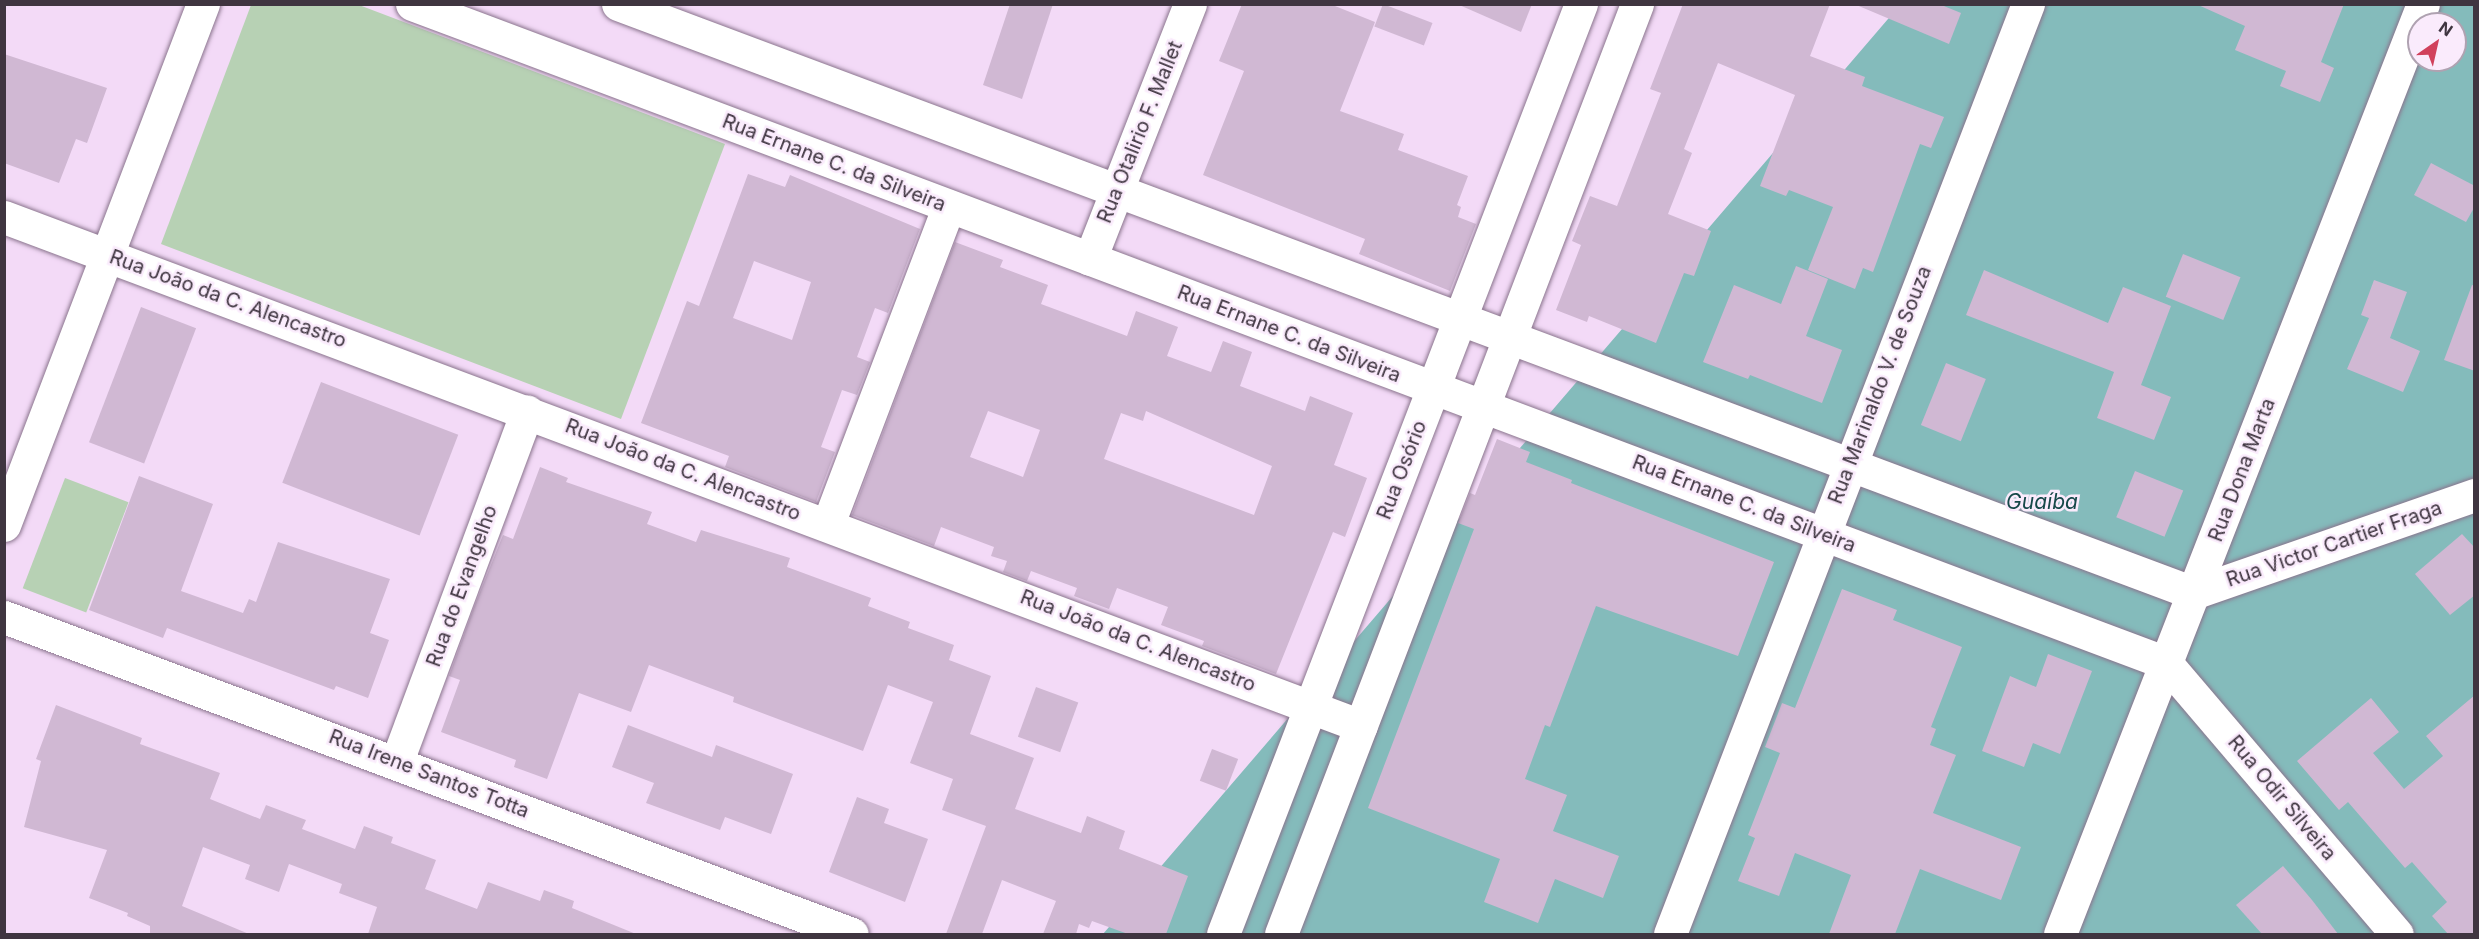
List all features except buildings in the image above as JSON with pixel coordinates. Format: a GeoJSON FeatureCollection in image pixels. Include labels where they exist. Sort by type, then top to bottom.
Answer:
{"type":"FeatureCollection","features":[{"type":"Feature","properties":{"kind":"street"},"geometry":{"type":"LineString","coordinates":[[4,525],[203,4]]}},
{"type":"Feature","properties":{"kind":"street","name":"Rua Ernane C. da Silveira"},"geometry":{"type":"LineString","coordinates":[[412,4],[2166,663]]}},
{"type":"Feature","properties":{"kind":"street"},"geometry":{"type":"LineString","coordinates":[[618,4],[2193,593]]}},
{"type":"Feature","properties":{"kind":"street","name":"Rua Otalirio F. Mallet"},"geometry":{"type":"LineString","coordinates":[[1090,259],[1190,4]]}},
{"type":"Feature","properties":{"kind":"street","name":"Rua Osório"},"geometry":{"type":"LineString","coordinates":[[1223,934],[1581,4]]}},
{"type":"Feature","properties":{"kind":"street"},"geometry":{"type":"LineString","coordinates":[[1281,934],[1637,4]]}},
{"type":"Feature","properties":{"kind":"street","name":"Rua Marinaldo V. de Souza"},"geometry":{"type":"LineString","coordinates":[[1670,934],[1822,534],[2028,4]]}},
{"type":"Feature","properties":{"kind":"street","name":"Rua Dona Marta"},"geometry":{"type":"LineString","coordinates":[[2060,934],[2423,4]]}},
{"type":"Feature","properties":{"kind":"street"},"geometry":{"type":"LineString","coordinates":[[828,524],[949,206]]}},
{"type":"Feature","properties":{"kind":"street","name":"Rua João da C. Alencastro"},"geometry":{"type":"LineString","coordinates":[[4,217],[527,411],[1361,726]]}},
{"type":"Feature","properties":{"kind":"street","name":"Rua do Evangelho"},"geometry":{"type":"LineString","coordinates":[[397,762],[527,411]]}},
{"type":"Feature","properties":{"kind":"street","name":"Rua Victor Cartier Fraga"},"geometry":{"type":"LineString","coordinates":[[2193,593],[2475,495]]}},
{"type":"Feature","properties":{"kind":"street","name":"Rua Irene Santos Totta"},"geometry":{"type":"LineString","coordinates":[[4,617],[852,934]]}},
{"type":"Feature","properties":{"kind":"street","name":"Rua Odir Silveira"},"geometry":{"type":"LineString","coordinates":[[2166,663],[2397,934]]}},
{"type":"Feature","properties":{"kind":"shaded area"},"geometry":{"type":"Polygon","coordinates":[[[251,5],[359,5],[725,144],[621,419],[161,244],[251,5]]]}},
{"type":"Feature","properties":{"kind":"shaded area"},"geometry":{"type":"Polygon","coordinates":[[[65,478],[128,502],[86,613],[23,588],[65,478]]]}},
{"type":"Feature","properties":{"kind":"water","name":"Guaíba"},"geometry":{"type":"Polygon","coordinates":[[[1900,5],[2474,5],[2474,934],[1103,934],[1900,5]]]}}]}
